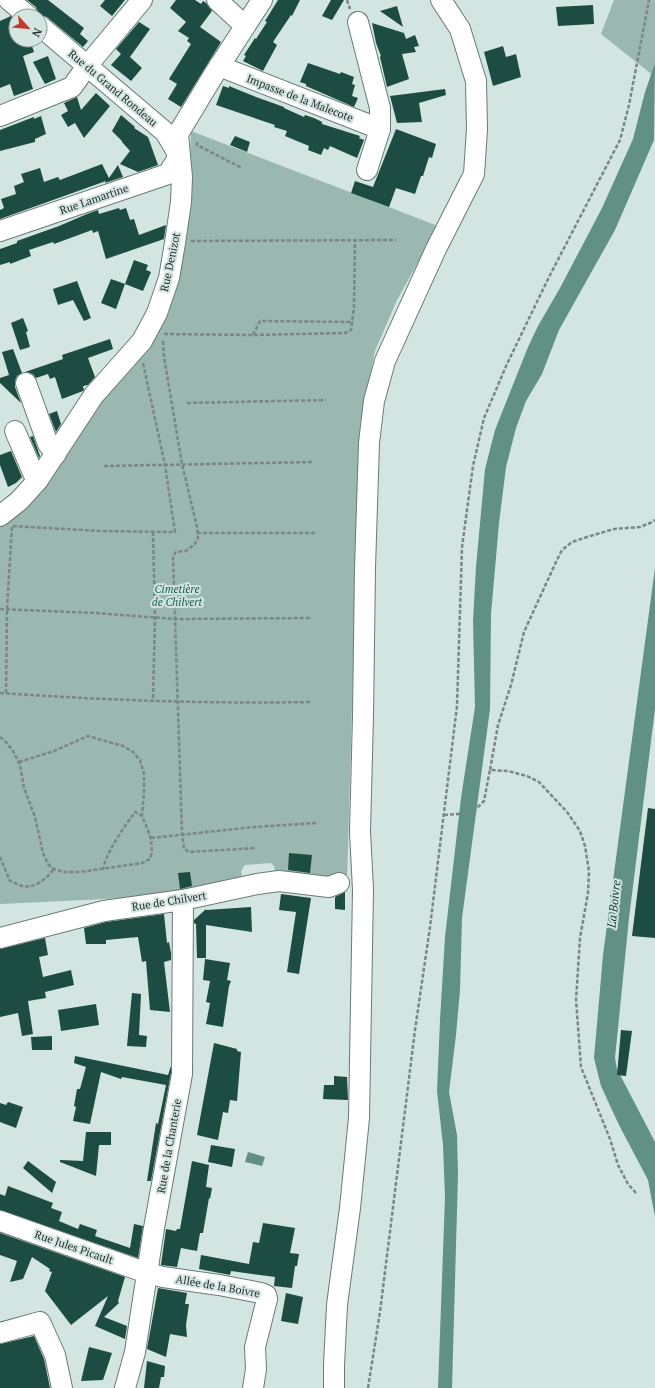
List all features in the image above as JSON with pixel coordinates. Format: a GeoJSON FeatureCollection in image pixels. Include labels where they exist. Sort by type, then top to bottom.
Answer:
{"type":"FeatureCollection","features":[{"type":"Feature","properties":{"kind":"street"},"geometry":{"type":"LineString","coordinates":[[9,0],[18,8]]}},
{"type":"Feature","properties":{"kind":"street"},"geometry":{"type":"LineString","coordinates":[[0,116],[72,87],[87,66],[142,0]]}},
{"type":"Feature","properties":{"kind":"street"},"geometry":{"type":"LineString","coordinates":[[217,0],[245,26]]}},
{"type":"Feature","properties":{"kind":"street","name":"Rue Denizot"},"geometry":{"type":"LineString","coordinates":[[8,524],[19,501],[38,480],[94,395],[142,341],[158,338],[157,313],[167,285],[176,243],[181,202],[182,177],[178,134],[219,66],[262,0]]}},
{"type":"Feature","properties":{"kind":"street"},"geometry":{"type":"LineString","coordinates":[[334,1388],[337,1304],[350,1208],[359,1118],[363,890],[360,832],[365,568],[369,443],[373,408],[385,361],[436,249],[474,174],[477,129],[476,81],[460,29],[441,0]]}},
{"type":"Feature","properties":{"kind":"street"},"geometry":{"type":"LineString","coordinates":[[358,22],[380,108],[380,129],[367,170]]}},
{"type":"Feature","properties":{"kind":"street","name":"Rue du Grand Rondeau"},"geometry":{"type":"LineString","coordinates":[[48,33],[165,132],[179,156]]}},
{"type":"Feature","properties":{"kind":"street","name":"Impasse de la Malecote"},"geometry":{"type":"LineString","coordinates":[[219,66],[380,129]]}},
{"type":"Feature","properties":{"kind":"street","name":"Rue Lamartine"},"geometry":{"type":"LineString","coordinates":[[0,231],[168,174],[179,156]]}},
{"type":"Feature","properties":{"kind":"street"},"geometry":{"type":"LineString","coordinates":[[26,383],[48,444],[56,454]]}},
{"type":"Feature","properties":{"kind":"street"},"geometry":{"type":"LineString","coordinates":[[15,431],[34,475],[38,480]]}},
{"type":"Feature","properties":{"kind":"street","name":"Rue de Chilvert"},"geometry":{"type":"LineString","coordinates":[[0,938],[104,912],[183,900],[279,881],[329,886],[339,883]]}},
{"type":"Feature","properties":{"kind":"street","name":"Rue de la Chanterie"},"geometry":{"type":"LineString","coordinates":[[125,1388],[135,1352],[147,1273],[182,1074],[183,900]]}},
{"type":"Feature","properties":{"kind":"street","name":"Rue Jules Picault"},"geometry":{"type":"LineString","coordinates":[[0,1221],[147,1273]]}},
{"type":"Feature","properties":{"kind":"street","name":"Allée de la Boivre"},"geometry":{"type":"LineString","coordinates":[[147,1273],[163,1277],[219,1285],[266,1295],[267,1299],[255,1347],[256,1369],[253,1388]]}},
{"type":"Feature","properties":{"kind":"street"},"geometry":{"type":"LineString","coordinates":[[0,1333],[40,1322],[54,1355],[62,1388]]}},
{"type":"Feature","properties":{"kind":"path"},"geometry":{"type":"LineString","coordinates":[[368,1388],[380,1312],[457,706],[462,547],[473,466],[484,418],[507,364],[546,284],[620,140],[629,105],[648,0]]}},
{"type":"Feature","properties":{"kind":"path"},"geometry":{"type":"LineString","coordinates":[[196,140],[197,145],[242,168]]}},
{"type":"Feature","properties":{"kind":"path"},"geometry":{"type":"LineString","coordinates":[[255,848],[190,852],[184,850],[182,834],[173,556],[176,552],[186,551],[195,544],[198,538],[182,464],[164,357],[158,338],[345,334],[351,330],[353,322],[355,240]]}},
{"type":"Feature","properties":{"kind":"path"},"geometry":{"type":"LineString","coordinates":[[190,247],[192,241],[396,240]]}},
{"type":"Feature","properties":{"kind":"path"},"geometry":{"type":"LineString","coordinates":[[253,335],[260,320],[353,322]]}},
{"type":"Feature","properties":{"kind":"path"},"geometry":{"type":"LineString","coordinates":[[138,368],[148,357]]}},
{"type":"Feature","properties":{"kind":"path"},"geometry":{"type":"LineString","coordinates":[[6,693],[8,524],[176,532],[165,465],[143,363]]}},
{"type":"Feature","properties":{"kind":"path"},"geometry":{"type":"LineString","coordinates":[[187,403],[326,400]]}},
{"type":"Feature","properties":{"kind":"path"},"geometry":{"type":"LineString","coordinates":[[104,466],[314,462]]}},
{"type":"Feature","properties":{"kind":"path"},"geometry":{"type":"LineString","coordinates":[[444,815],[472,813],[484,801],[498,725],[511,685],[524,632],[562,550],[572,542],[587,537],[614,529],[640,527],[650,524],[655,520]]}},
{"type":"Feature","properties":{"kind":"path"},"geometry":{"type":"LineString","coordinates":[[153,532],[155,618],[153,700]]}},
{"type":"Feature","properties":{"kind":"path"},"geometry":{"type":"LineString","coordinates":[[197,533],[316,533]]}},
{"type":"Feature","properties":{"kind":"path"},"geometry":{"type":"LineString","coordinates":[[0,609],[95,613],[175,619],[312,618]]}},
{"type":"Feature","properties":{"kind":"path"},"geometry":{"type":"LineString","coordinates":[[0,693],[90,699],[245,704],[311,702]]}},
{"type":"Feature","properties":{"kind":"path"},"geometry":{"type":"LineString","coordinates":[[0,737],[13,751],[18,762],[24,788],[35,817],[43,853],[48,864],[63,872],[75,872],[142,863],[150,859],[152,852],[151,838],[142,816],[144,774],[140,760],[133,752],[123,746],[88,736],[54,751],[18,762]]}},
{"type":"Feature","properties":{"kind":"path"},"geometry":{"type":"LineString","coordinates":[[490,770],[508,771],[527,776],[538,782],[567,812],[580,831],[585,846],[588,871],[588,893],[580,938],[576,1000],[581,1067],[610,1138],[618,1165],[628,1184],[636,1192]]}},
{"type":"Feature","properties":{"kind":"path"},"geometry":{"type":"LineString","coordinates":[[103,869],[104,863],[129,820],[135,812],[142,816]]}},
{"type":"Feature","properties":{"kind":"path"},"geometry":{"type":"LineString","coordinates":[[151,838],[316,823]]}},
{"type":"Feature","properties":{"kind":"path"},"geometry":{"type":"LineString","coordinates":[[0,857],[10,881],[22,886],[32,886],[44,880],[54,868]]}},
{"type":"Feature","properties":{"kind":"green space"},"geometry":{"type":"Polygon","coordinates":[[[614,0],[655,0],[655,77],[601,34],[614,0]]]}},
{"type":"Feature","properties":{"kind":"green space","name":"Cimetière de Chilvert"},"geometry":{"type":"Polygon","coordinates":[[[191,131],[438,226],[397,300],[375,351],[360,424],[347,880],[276,874],[274,866],[271,863],[245,865],[241,871],[242,877],[167,896],[0,904],[0,520],[148,339],[189,183],[191,131]]]}},
{"type":"Feature","properties":{"kind":"water"},"geometry":{"type":"Polygon","coordinates":[[[655,63],[654,140],[615,230],[559,330],[542,374],[526,401],[516,428],[506,467],[499,523],[491,614],[490,709],[462,918],[460,990],[449,1092],[457,1135],[458,1174],[452,1388],[438,1388],[445,1197],[443,1145],[437,1091],[440,1020],[445,937],[461,798],[475,707],[473,621],[476,567],[485,469],[495,430],[528,347],[602,208],[633,139],[645,92],[655,63]]]}},
{"type":"Feature","properties":{"kind":"water","name":"La Boivre"},"geometry":{"type":"Polygon","coordinates":[[[655,568],[655,709],[629,918],[615,1058],[617,1069],[655,1142],[655,1217],[648,1180],[619,1125],[601,1086],[594,1058],[603,955],[655,568]]]}},
{"type":"Feature","properties":{"kind":"water"},"geometry":{"type":"Polygon","coordinates":[[[248,1152],[265,1157],[262,1166],[245,1162],[248,1152]]]}},
{"type":"Feature","properties":{"kind":"building"},"geometry":{"type":"Polygon","coordinates":[[[27,0],[48,0],[84,28],[80,34],[88,41],[83,47],[48,18],[48,8],[36,7],[27,0]]]}},
{"type":"Feature","properties":{"kind":"building"},"geometry":{"type":"Polygon","coordinates":[[[105,0],[125,0],[112,16],[100,6],[105,0]]]}},
{"type":"Feature","properties":{"kind":"building"},"geometry":{"type":"Polygon","coordinates":[[[176,0],[195,0],[201,4],[203,1],[206,3],[212,11],[200,27],[221,42],[181,107],[168,99],[177,84],[169,79],[191,44],[187,41],[189,38],[178,31],[186,22],[170,8],[176,0]]]}},
{"type":"Feature","properties":{"kind":"building"},"geometry":{"type":"Polygon","coordinates":[[[278,0],[300,0],[292,16],[291,15],[273,42],[277,45],[263,71],[243,61],[246,56],[244,55],[267,22],[265,21],[278,0]]]}},
{"type":"Feature","properties":{"kind":"building"},"geometry":{"type":"Polygon","coordinates":[[[331,0],[344,0],[332,20],[322,16],[331,0]]]}},
{"type":"Feature","properties":{"kind":"building"},"geometry":{"type":"Polygon","coordinates":[[[593,5],[594,24],[558,26],[556,7],[593,5]]]}},
{"type":"Feature","properties":{"kind":"building"},"geometry":{"type":"Polygon","coordinates":[[[397,6],[403,27],[380,11],[397,6]]]}},
{"type":"Feature","properties":{"kind":"building"},"geometry":{"type":"Polygon","coordinates":[[[8,17],[8,48],[33,48],[34,52],[23,56],[33,89],[14,96],[10,84],[0,88],[0,21],[8,17]]]}},
{"type":"Feature","properties":{"kind":"building"},"geometry":{"type":"Polygon","coordinates":[[[139,22],[150,29],[130,57],[142,68],[131,81],[111,65],[121,54],[116,49],[139,22]]]}},
{"type":"Feature","properties":{"kind":"building"},"geometry":{"type":"Polygon","coordinates":[[[372,23],[404,33],[406,39],[415,35],[419,46],[414,47],[416,52],[402,54],[409,79],[387,87],[381,56],[376,43],[372,23]]]}},
{"type":"Feature","properties":{"kind":"building"},"geometry":{"type":"Polygon","coordinates":[[[503,46],[506,57],[516,54],[521,77],[493,86],[484,52],[503,46]]]}},
{"type":"Feature","properties":{"kind":"building"},"geometry":{"type":"Polygon","coordinates":[[[48,56],[56,79],[45,84],[33,62],[48,56]]]}},
{"type":"Feature","properties":{"kind":"building"},"geometry":{"type":"Polygon","coordinates":[[[308,63],[340,74],[341,72],[354,77],[352,84],[355,85],[352,96],[358,98],[354,107],[300,82],[308,63]]]}},
{"type":"Feature","properties":{"kind":"building"},"geometry":{"type":"Polygon","coordinates":[[[223,86],[229,88],[229,86],[284,107],[304,117],[305,115],[314,118],[322,122],[322,124],[360,136],[359,138],[364,140],[357,158],[330,146],[328,150],[324,148],[321,155],[308,150],[309,146],[285,136],[287,131],[274,127],[275,125],[216,105],[223,86]]]}},
{"type":"Feature","properties":{"kind":"building"},"geometry":{"type":"Polygon","coordinates":[[[445,89],[446,95],[419,103],[422,122],[397,123],[390,96],[445,89]]]}},
{"type":"Feature","properties":{"kind":"building"},"geometry":{"type":"Polygon","coordinates":[[[96,93],[110,106],[84,138],[75,123],[68,127],[61,115],[68,111],[64,103],[77,97],[81,110],[96,93]]]}},
{"type":"Feature","properties":{"kind":"building"},"geometry":{"type":"Polygon","coordinates":[[[121,115],[135,127],[134,128],[148,137],[158,165],[138,172],[120,164],[130,151],[112,131],[121,115]]]}},
{"type":"Feature","properties":{"kind":"building"},"geometry":{"type":"Polygon","coordinates":[[[41,116],[46,134],[35,139],[35,142],[0,151],[0,130],[34,117],[34,119],[41,116]]]}},
{"type":"Feature","properties":{"kind":"building"},"geometry":{"type":"Polygon","coordinates":[[[396,129],[436,144],[432,158],[429,157],[415,194],[396,188],[389,207],[351,193],[355,181],[373,187],[396,129]]]}},
{"type":"Feature","properties":{"kind":"building"},"geometry":{"type":"Polygon","coordinates":[[[235,136],[250,142],[247,152],[230,145],[235,136]]]}},
{"type":"Feature","properties":{"kind":"building"},"geometry":{"type":"Polygon","coordinates":[[[102,164],[109,178],[118,165],[123,177],[105,183],[106,181],[0,219],[0,210],[4,208],[1,199],[16,194],[14,186],[24,182],[21,174],[40,168],[44,182],[58,177],[60,180],[102,164]]]}},
{"type":"Feature","properties":{"kind":"building"},"geometry":{"type":"Polygon","coordinates":[[[119,208],[120,210],[126,208],[130,220],[134,219],[139,235],[166,225],[164,239],[106,259],[98,231],[93,233],[92,230],[54,244],[53,242],[29,250],[31,256],[10,264],[10,262],[0,265],[0,249],[98,210],[99,214],[119,208]]]}},
{"type":"Feature","properties":{"kind":"building"},"geometry":{"type":"Polygon","coordinates":[[[134,260],[148,265],[146,270],[151,272],[143,291],[125,284],[134,260]]]}},
{"type":"Feature","properties":{"kind":"building"},"geometry":{"type":"Polygon","coordinates":[[[111,279],[125,284],[116,309],[101,303],[111,279]]]}},
{"type":"Feature","properties":{"kind":"building"},"geometry":{"type":"Polygon","coordinates":[[[77,281],[91,318],[84,321],[73,300],[58,305],[53,289],[77,281]]]}},
{"type":"Feature","properties":{"kind":"building"},"geometry":{"type":"Polygon","coordinates":[[[23,318],[28,331],[26,332],[30,347],[20,350],[11,323],[23,318]]]}},
{"type":"Feature","properties":{"kind":"building"},"geometry":{"type":"Polygon","coordinates":[[[110,339],[113,349],[88,358],[95,377],[88,385],[83,386],[83,391],[62,399],[55,377],[50,379],[48,374],[36,378],[33,374],[25,372],[63,359],[62,355],[110,339]]]}},
{"type":"Feature","properties":{"kind":"building"},"geometry":{"type":"Polygon","coordinates":[[[13,349],[22,373],[17,376],[15,381],[15,387],[21,403],[0,383],[0,378],[9,375],[2,352],[13,349]]]}},
{"type":"Feature","properties":{"kind":"building"},"geometry":{"type":"Polygon","coordinates":[[[57,411],[61,424],[56,432],[49,414],[57,411]]]}},
{"type":"Feature","properties":{"kind":"building"},"geometry":{"type":"Polygon","coordinates":[[[33,436],[40,456],[39,458],[30,437],[33,436]]]}},
{"type":"Feature","properties":{"kind":"building"},"geometry":{"type":"Polygon","coordinates":[[[11,451],[22,477],[16,483],[8,487],[0,465],[0,455],[11,451]]]}},
{"type":"Feature","properties":{"kind":"building"},"geometry":{"type":"Polygon","coordinates":[[[648,808],[655,809],[655,938],[632,936],[648,808]]]}},
{"type":"Feature","properties":{"kind":"building"},"geometry":{"type":"Polygon","coordinates":[[[289,853],[312,855],[310,873],[288,870],[289,853]]]}},
{"type":"Feature","properties":{"kind":"building"},"geometry":{"type":"Polygon","coordinates":[[[190,872],[192,886],[180,889],[178,873],[190,872]]]}},
{"type":"Feature","properties":{"kind":"building"},"geometry":{"type":"Polygon","coordinates":[[[345,892],[345,910],[335,909],[335,897],[345,892]]]}},
{"type":"Feature","properties":{"kind":"building"},"geometry":{"type":"Polygon","coordinates":[[[281,894],[311,898],[299,974],[287,972],[296,912],[279,910],[281,894]]]}},
{"type":"Feature","properties":{"kind":"building"},"geometry":{"type":"Polygon","coordinates":[[[251,907],[252,932],[206,925],[206,958],[197,958],[196,924],[194,923],[194,920],[206,909],[251,907]]]}},
{"type":"Feature","properties":{"kind":"building"},"geometry":{"type":"Polygon","coordinates":[[[164,914],[167,943],[169,942],[171,953],[171,960],[164,962],[170,1012],[150,1010],[146,961],[142,962],[138,937],[106,940],[106,944],[86,944],[84,928],[106,922],[164,914]]]}},
{"type":"Feature","properties":{"kind":"building"},"geometry":{"type":"Polygon","coordinates":[[[45,938],[48,955],[39,957],[43,977],[71,970],[74,985],[45,992],[46,998],[28,1001],[33,1034],[22,1036],[18,1013],[0,1017],[0,949],[45,938]]]}},
{"type":"Feature","properties":{"kind":"building"},"geometry":{"type":"Polygon","coordinates":[[[205,959],[230,963],[227,980],[231,981],[223,1027],[206,1024],[210,1003],[206,1002],[210,981],[203,980],[205,959]]]}},
{"type":"Feature","properties":{"kind":"building"},"geometry":{"type":"Polygon","coordinates":[[[132,993],[141,994],[139,1035],[147,1036],[146,1047],[127,1046],[132,993]]]}},
{"type":"Feature","properties":{"kind":"building"},"geometry":{"type":"Polygon","coordinates":[[[96,1004],[99,1025],[61,1031],[58,1010],[96,1004]]]}},
{"type":"Feature","properties":{"kind":"building"},"geometry":{"type":"Polygon","coordinates":[[[621,1030],[632,1031],[626,1076],[617,1075],[621,1030]]]}},
{"type":"Feature","properties":{"kind":"building"},"geometry":{"type":"Polygon","coordinates":[[[52,1036],[52,1050],[32,1050],[31,1037],[52,1036]]]}},
{"type":"Feature","properties":{"kind":"building"},"geometry":{"type":"Polygon","coordinates":[[[214,1043],[237,1049],[237,1051],[241,1052],[237,1101],[230,1100],[228,1113],[223,1112],[218,1140],[197,1135],[214,1043]]]}},
{"type":"Feature","properties":{"kind":"building"},"geometry":{"type":"Polygon","coordinates":[[[75,1056],[168,1075],[171,1066],[151,1181],[147,1181],[156,1123],[158,1124],[166,1085],[122,1077],[121,1079],[101,1072],[90,1124],[73,1121],[76,1107],[74,1106],[77,1089],[80,1089],[86,1067],[74,1063],[75,1056]]]}},
{"type":"Feature","properties":{"kind":"building"},"geometry":{"type":"Polygon","coordinates":[[[334,1076],[347,1077],[348,1100],[323,1099],[324,1085],[334,1085],[334,1076]]]}},
{"type":"Feature","properties":{"kind":"building"},"geometry":{"type":"Polygon","coordinates":[[[8,1102],[23,1107],[16,1128],[0,1122],[0,1103],[6,1105],[8,1102]]]}},
{"type":"Feature","properties":{"kind":"building"},"geometry":{"type":"Polygon","coordinates":[[[86,1132],[111,1132],[111,1145],[99,1145],[96,1176],[60,1162],[60,1160],[83,1161],[86,1132]]]}},
{"type":"Feature","properties":{"kind":"building"},"geometry":{"type":"Polygon","coordinates":[[[211,1145],[235,1149],[232,1167],[208,1162],[211,1145]]]}},
{"type":"Feature","properties":{"kind":"building"},"geometry":{"type":"Polygon","coordinates":[[[28,1161],[56,1182],[52,1193],[23,1168],[28,1161]]]}},
{"type":"Feature","properties":{"kind":"building"},"geometry":{"type":"Polygon","coordinates":[[[192,1161],[209,1165],[206,1187],[212,1188],[203,1233],[200,1233],[197,1251],[181,1248],[177,1267],[161,1265],[166,1229],[176,1231],[177,1229],[180,1229],[192,1161]]]}},
{"type":"Feature","properties":{"kind":"building"},"geometry":{"type":"Polygon","coordinates":[[[8,1186],[53,1203],[51,1208],[62,1212],[59,1221],[78,1229],[80,1224],[97,1230],[95,1236],[130,1248],[134,1224],[143,1226],[138,1258],[0,1210],[0,1194],[5,1196],[8,1186]]]}},
{"type":"Feature","properties":{"kind":"building"},"geometry":{"type":"Polygon","coordinates":[[[263,1223],[295,1228],[290,1253],[299,1254],[297,1266],[295,1266],[292,1288],[274,1286],[275,1277],[231,1271],[230,1275],[199,1269],[201,1255],[249,1264],[253,1242],[259,1243],[263,1223]]]}},
{"type":"Feature","properties":{"kind":"building"},"geometry":{"type":"Polygon","coordinates":[[[0,1233],[125,1277],[118,1301],[119,1303],[104,1317],[127,1326],[125,1339],[95,1326],[108,1296],[71,1325],[45,1291],[52,1272],[32,1257],[23,1279],[10,1282],[17,1261],[0,1255],[0,1233]]]}},
{"type":"Feature","properties":{"kind":"building"},"geometry":{"type":"Polygon","coordinates":[[[158,1288],[187,1293],[185,1304],[189,1304],[186,1325],[187,1337],[170,1334],[166,1357],[147,1349],[158,1288]]]}},
{"type":"Feature","properties":{"kind":"building"},"geometry":{"type":"Polygon","coordinates":[[[286,1293],[303,1297],[298,1324],[281,1321],[286,1293]]]}},
{"type":"Feature","properties":{"kind":"building"},"geometry":{"type":"Polygon","coordinates":[[[34,1336],[44,1359],[50,1388],[0,1388],[0,1344],[34,1336]]]}},
{"type":"Feature","properties":{"kind":"building"},"geometry":{"type":"Polygon","coordinates":[[[89,1347],[112,1353],[103,1380],[81,1381],[89,1347]]]}},
{"type":"Feature","properties":{"kind":"building"},"geometry":{"type":"Polygon","coordinates":[[[147,1361],[165,1366],[164,1377],[161,1377],[159,1388],[144,1388],[147,1361]]]}}]}
